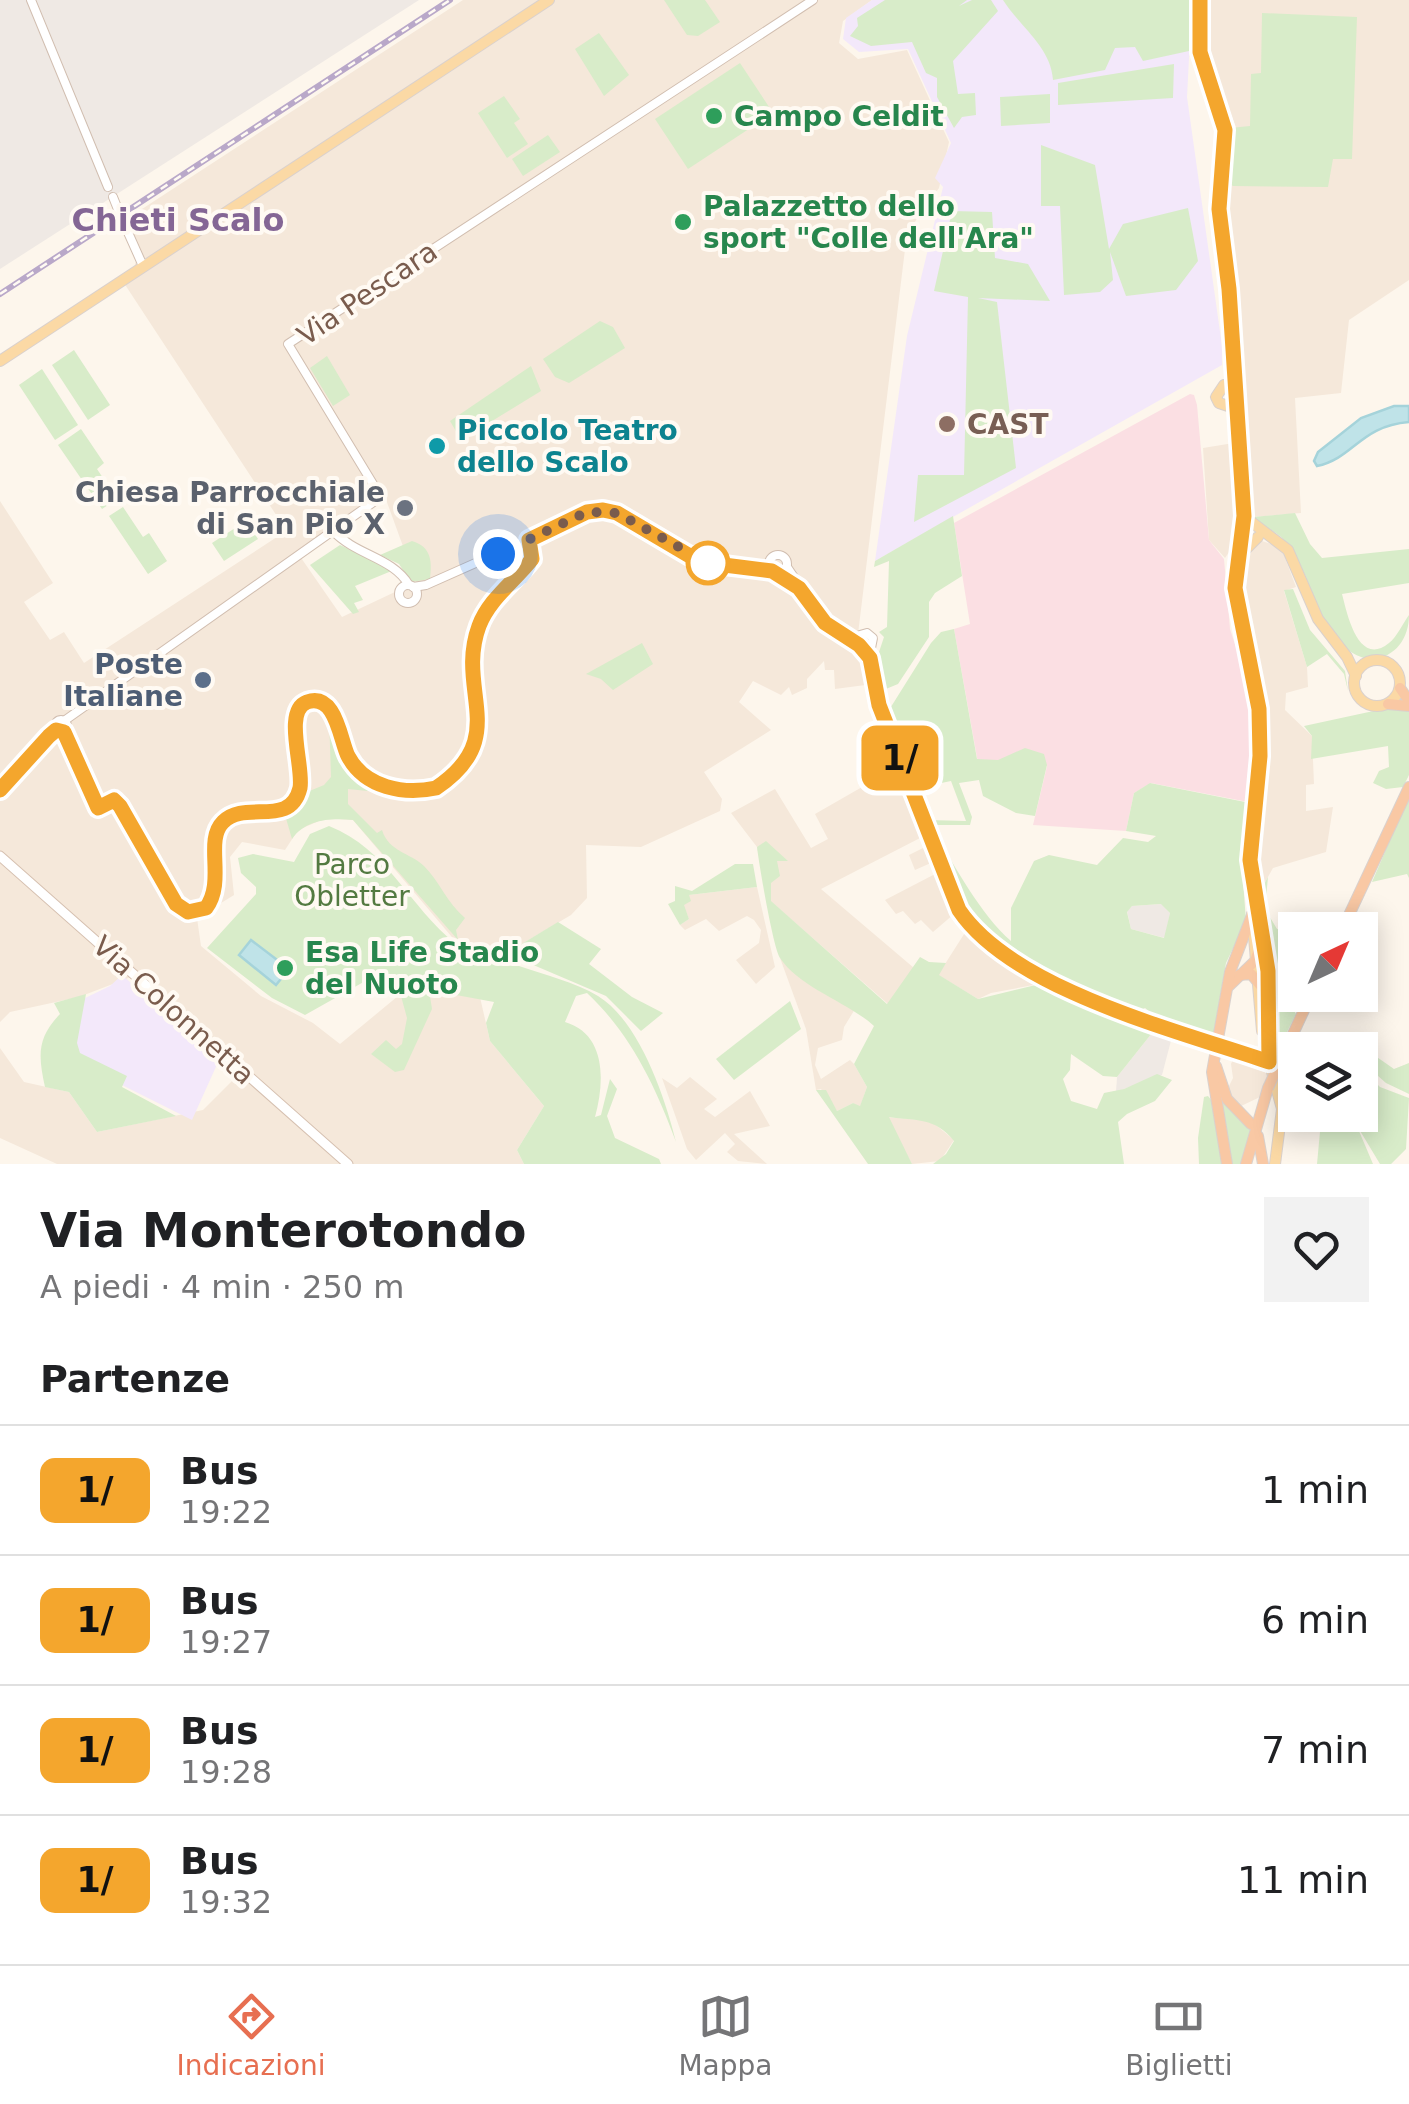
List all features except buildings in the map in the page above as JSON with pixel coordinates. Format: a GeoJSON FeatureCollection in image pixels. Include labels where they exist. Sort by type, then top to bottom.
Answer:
{"type":"FeatureCollection","features":[{"type":"Feature","properties":{"kind":"highway"},"geometry":{"type":"LineString","coordinates":[[1388,704],[1409,704],[1400,688]]}},
{"type":"Feature","properties":{"kind":"highway"},"geometry":{"type":"LineString","coordinates":[[1350,912],[1409,788]]}},
{"type":"Feature","properties":{"kind":"highway"},"geometry":{"type":"LineString","coordinates":[[1226,1164],[1211,1085],[1226,992],[1252,915]]}},
{"type":"Feature","properties":{"kind":"highway"},"geometry":{"type":"LineString","coordinates":[[1226,992],[1258,957],[1263,939]]}},
{"type":"Feature","properties":{"kind":"highway"},"geometry":{"type":"LineString","coordinates":[[1234,962],[1249,954],[1258,957],[1268,974]]}},
{"type":"Feature","properties":{"kind":"highway"},"geometry":{"type":"LineString","coordinates":[[1238,976],[1250,974],[1261,986]]}},
{"type":"Feature","properties":{"kind":"highway"},"geometry":{"type":"LineString","coordinates":[[1246,1164],[1268,1088],[1304,1012]]}},
{"type":"Feature","properties":{"kind":"highway"},"geometry":{"type":"LineString","coordinates":[[1215,1060],[1223,1091],[1251,1124]]}},
{"type":"Feature","properties":{"kind":"highway"},"geometry":{"type":"LineString","coordinates":[[1258,1136],[1263,1164]]}},
{"type":"Feature","properties":{"kind":"main road"},"geometry":{"type":"LineString","coordinates":[[0,360],[549,0]]}},
{"type":"Feature","properties":{"kind":"main road"},"geometry":{"type":"LineString","coordinates":[[1200,0],[1200,52],[1211,87]]}},
{"type":"Feature","properties":{"kind":"main road"},"geometry":{"type":"LineString","coordinates":[[1225,130],[1218,191],[1232,356],[1231,395],[1238,422],[1244,516],[1237,608],[1260,713],[1252,915],[1262,1026],[1282,1108],[1275,1164]]}},
{"type":"Feature","properties":{"kind":"main road"},"geometry":{"type":"LineString","coordinates":[[1244,516],[1261,534],[1288,550],[1318,619],[1347,657],[1356,676],[1356,691],[1366,703],[1388,704],[1400,688],[1399,677],[1390,665],[1347,657]]}},
{"type":"Feature","properties":{"kind":"main road"},"geometry":{"type":"LineString","coordinates":[[1243,531],[1261,534]]}},
{"type":"Feature","properties":{"kind":"main road"},"geometry":{"type":"LineString","coordinates":[[1238,556],[1261,534]]}},
{"type":"Feature","properties":{"kind":"main road"},"geometry":{"type":"LineString","coordinates":[[1356,676],[1368,663]]}},
{"type":"Feature","properties":{"kind":"main road","name":"Via Colonnetta"},"geometry":{"type":"LineString","coordinates":[[0,856],[348,1164]]}},
{"type":"Feature","properties":{"kind":"main road"},"geometry":{"type":"LineString","coordinates":[[1252,876],[1268,974],[1269,1062]]}},
{"type":"Feature","properties":{"kind":"street"},"geometry":{"type":"LineString","coordinates":[[31,0],[108,187]]}},
{"type":"Feature","properties":{"kind":"street","name":"Via Pescara"},"geometry":{"type":"LineString","coordinates":[[0,790],[56,730],[65,730],[64,721],[373,504],[376,489],[288,344],[813,0]]}},
{"type":"Feature","properties":{"kind":"street"},"geometry":{"type":"LineString","coordinates":[[113,197],[143,266]]}},
{"type":"Feature","properties":{"kind":"street"},"geometry":{"type":"LineString","coordinates":[[408,587],[426,585],[595,510],[617,513],[700,562],[777,568],[799,588],[825,623],[863,644],[885,721],[959,910],[975,934],[1038,975],[1132,1016],[1212,1042]]}},
{"type":"Feature","properties":{"kind":"street"},"geometry":{"type":"LineString","coordinates":[[334,531],[356,550],[396,566],[416,597]]}},
{"type":"Feature","properties":{"kind":"street"},"geometry":{"type":"LineString","coordinates":[[408,587],[405,602],[416,597],[426,585]]}},
{"type":"Feature","properties":{"kind":"street"},"geometry":{"type":"LineString","coordinates":[[1222,1046],[1269,1062]]}},
{"type":"Feature","properties":{"kind":"shaded area"},"geometry":{"type":"Polygon","coordinates":[[[0,0],[419,0],[0,269],[0,0]]]}},
{"type":"Feature","properties":{"kind":"shaded area"},"geometry":{"type":"Polygon","coordinates":[[[463,0],[872,0],[843,21],[839,43],[858,59],[907,50],[949,142],[939,188],[907,233],[858,634],[849,642],[865,654],[873,684],[835,689],[834,670],[825,670],[824,661],[807,679],[807,688],[792,695],[789,687],[781,695],[753,681],[739,702],[771,730],[704,772],[722,799],[720,811],[641,847],[586,845],[587,898],[571,915],[520,945],[504,973],[462,949],[353,820],[326,818],[298,830],[285,850],[242,842],[230,857],[234,895],[197,918],[201,946],[261,996],[313,1023],[340,1044],[415,982],[477,984],[490,1041],[544,1106],[517,1150],[524,1164],[57,1164],[0,1138],[0,1048],[24,1082],[69,1092],[97,1132],[203,1110],[241,1072],[131,977],[79,997],[10,1012],[0,1022],[0,501],[53,583],[24,602],[50,640],[64,632],[84,663],[286,530],[120,277],[134,268],[136,261],[119,224],[463,0]],[[384,494],[297,552],[342,617],[416,582],[384,494]]]}},
{"type":"Feature","properties":{"kind":"shaded area"},"geometry":{"type":"Polygon","coordinates":[[[872,0],[1192,0],[1187,97],[1222,346],[1222,365],[875,561],[907,336],[943,187],[935,178],[951,143],[908,49],[859,52],[843,39],[846,18],[872,0]]]}},
{"type":"Feature","properties":{"kind":"shaded area"},"geometry":{"type":"Polygon","coordinates":[[[1206,0],[1409,0],[1409,280],[1349,320],[1341,393],[1295,398],[1301,513],[1253,517],[1225,558],[1209,540],[1203,448],[1246,441],[1225,202],[1237,130],[1206,49],[1206,0]]]}},
{"type":"Feature","properties":{"kind":"shaded area"},"geometry":{"type":"Polygon","coordinates":[[[1190,394],[1197,405],[1209,540],[1224,559],[1230,629],[1251,694],[1254,797],[1248,802],[1151,783],[1134,793],[1126,831],[1033,825],[1047,766],[978,763],[954,629],[970,624],[954,523],[1190,394]]]}},
{"type":"Feature","properties":{"kind":"shaded area"},"geometry":{"type":"Polygon","coordinates":[[[1262,541],[1281,547],[1296,587],[1284,591],[1307,667],[1308,687],[1286,693],[1285,710],[1312,736],[1314,784],[1306,785],[1306,811],[1333,807],[1326,852],[1273,868],[1259,893],[1257,835],[1264,786],[1265,697],[1242,588],[1248,554],[1262,541]]]}},
{"type":"Feature","properties":{"kind":"shaded area"},"geometry":{"type":"Polygon","coordinates":[[[897,767],[954,914],[933,932],[921,920],[915,924],[903,911],[896,914],[885,900],[937,873],[933,862],[915,870],[909,855],[927,846],[922,837],[821,889],[914,968],[888,1004],[768,899],[757,847],[731,813],[775,789],[811,848],[828,839],[815,814],[897,767]]]}},
{"type":"Feature","properties":{"kind":"shaded area"},"geometry":{"type":"Polygon","coordinates":[[[757,887],[775,967],[756,984],[736,960],[759,943],[761,930],[754,920],[747,916],[719,931],[706,919],[685,930],[680,925],[689,919],[683,905],[689,895],[757,887]]]}},
{"type":"Feature","properties":{"kind":"shaded area"},"geometry":{"type":"Polygon","coordinates":[[[1162,904],[1170,913],[1165,938],[1131,929],[1127,911],[1132,906],[1162,904]]]}},
{"type":"Feature","properties":{"kind":"shaded area"},"geometry":{"type":"Polygon","coordinates":[[[966,931],[1001,959],[1044,983],[978,999],[938,975],[966,931]]]}},
{"type":"Feature","properties":{"kind":"shaded area"},"geometry":{"type":"Polygon","coordinates":[[[780,958],[820,991],[855,1009],[844,1027],[842,1040],[818,1048],[815,1065],[821,1079],[850,1060],[867,1087],[860,1107],[853,1103],[837,1111],[821,1089],[816,1090],[806,1029],[780,958]]]}},
{"type":"Feature","properties":{"kind":"shaded area"},"geometry":{"type":"Polygon","coordinates":[[[122,975],[219,1060],[192,1120],[124,1086],[70,1051],[81,1000],[110,986],[122,975]]]}},
{"type":"Feature","properties":{"kind":"shaded area"},"geometry":{"type":"Polygon","coordinates":[[[1156,1028],[1173,1033],[1162,1075],[1116,1092],[1117,1077],[1156,1028]]]}},
{"type":"Feature","properties":{"kind":"shaded area"},"geometry":{"type":"Polygon","coordinates":[[[1236,1052],[1269,1075],[1260,1097],[1239,1107],[1227,1090],[1233,1078],[1231,1064],[1236,1052]]]}},
{"type":"Feature","properties":{"kind":"shaded area"},"geometry":{"type":"Polygon","coordinates":[[[690,1077],[717,1099],[704,1109],[715,1117],[750,1091],[770,1126],[734,1134],[767,1164],[738,1161],[727,1152],[735,1144],[725,1133],[696,1160],[687,1149],[662,1078],[677,1088],[690,1077]]]}},
{"type":"Feature","properties":{"kind":"shaded area"},"geometry":{"type":"Polygon","coordinates":[[[887,1117],[931,1121],[954,1140],[940,1161],[912,1164],[887,1117]]]}},
{"type":"Feature","properties":{"kind":"green space"},"geometry":{"type":"Polygon","coordinates":[[[664,0],[705,0],[720,22],[698,36],[687,35],[664,0]]]}},
{"type":"Feature","properties":{"kind":"green space"},"geometry":{"type":"Polygon","coordinates":[[[885,0],[967,0],[959,6],[972,0],[991,0],[998,11],[953,61],[958,94],[975,93],[976,115],[962,117],[954,128],[937,97],[937,78],[926,73],[912,42],[871,46],[850,36],[858,26],[857,18],[885,0]]]}},
{"type":"Feature","properties":{"kind":"green space"},"geometry":{"type":"Polygon","coordinates":[[[1003,0],[1192,0],[1189,51],[1143,61],[1135,47],[1115,48],[1105,70],[1053,80],[1041,47],[1003,0]]]}},
{"type":"Feature","properties":{"kind":"green space"},"geometry":{"type":"Polygon","coordinates":[[[1262,13],[1357,17],[1352,159],[1333,159],[1328,187],[1233,186],[1226,181],[1234,145],[1230,128],[1250,126],[1251,74],[1261,73],[1262,13]]]}},
{"type":"Feature","properties":{"kind":"green space"},"geometry":{"type":"Polygon","coordinates":[[[599,33],[629,75],[604,96],[575,49],[599,33]]]}},
{"type":"Feature","properties":{"kind":"green space","name":"Campo Celdit"},"geometry":{"type":"Polygon","coordinates":[[[740,63],[773,113],[688,169],[655,119],[740,63]]]}},
{"type":"Feature","properties":{"kind":"green space"},"geometry":{"type":"Polygon","coordinates":[[[1174,64],[1173,98],[1058,105],[1058,83],[1174,64]]]}},
{"type":"Feature","properties":{"kind":"green space"},"geometry":{"type":"Polygon","coordinates":[[[1050,94],[1050,123],[1001,126],[1000,97],[1050,94]]]}},
{"type":"Feature","properties":{"kind":"green space"},"geometry":{"type":"Polygon","coordinates":[[[504,96],[520,119],[514,123],[528,144],[507,158],[478,113],[504,96]]]}},
{"type":"Feature","properties":{"kind":"green space"},"geometry":{"type":"Polygon","coordinates":[[[548,135],[560,152],[523,176],[512,159],[548,135]]]}},
{"type":"Feature","properties":{"kind":"green space"},"geometry":{"type":"Polygon","coordinates":[[[1041,145],[1095,165],[1109,249],[1123,224],[1188,208],[1198,261],[1176,290],[1126,296],[1110,252],[1113,280],[1100,292],[1064,295],[1060,206],[1041,206],[1041,145]]]}},
{"type":"Feature","properties":{"kind":"green space"},"geometry":{"type":"Polygon","coordinates":[[[952,211],[992,212],[995,258],[1028,264],[1050,301],[978,298],[997,302],[1016,468],[914,522],[918,475],[964,475],[968,297],[934,291],[952,211]]]}},
{"type":"Feature","properties":{"kind":"green space"},"geometry":{"type":"Polygon","coordinates":[[[600,321],[613,327],[625,348],[569,383],[555,377],[543,359],[600,321]]]}},
{"type":"Feature","properties":{"kind":"green space"},"geometry":{"type":"Polygon","coordinates":[[[74,350],[110,405],[88,420],[52,365],[74,350]]]}},
{"type":"Feature","properties":{"kind":"green space"},"geometry":{"type":"Polygon","coordinates":[[[327,356],[350,395],[333,406],[310,368],[327,356]]]}},
{"type":"Feature","properties":{"kind":"green space"},"geometry":{"type":"Polygon","coordinates":[[[531,366],[541,391],[461,440],[450,421],[531,366]]]}},
{"type":"Feature","properties":{"kind":"green space"},"geometry":{"type":"Polygon","coordinates":[[[42,369],[78,425],[55,440],[19,385],[42,369]]]}},
{"type":"Feature","properties":{"kind":"green space"},"geometry":{"type":"Polygon","coordinates":[[[81,429],[104,463],[97,469],[117,499],[102,509],[58,445],[81,429]]]}},
{"type":"Feature","properties":{"kind":"green space"},"geometry":{"type":"Polygon","coordinates":[[[123,507],[143,537],[149,533],[167,561],[148,574],[109,516],[123,507]]]}},
{"type":"Feature","properties":{"kind":"green space"},"geometry":{"type":"Polygon","coordinates":[[[1295,513],[1310,544],[1322,558],[1409,549],[1409,583],[1342,594],[1356,635],[1369,649],[1389,643],[1409,615],[1404,639],[1394,651],[1371,660],[1353,653],[1339,641],[1319,610],[1296,556],[1281,537],[1253,517],[1295,513]]]}},
{"type":"Feature","properties":{"kind":"green space"},"geometry":{"type":"Polygon","coordinates":[[[953,516],[962,576],[935,593],[929,602],[929,637],[898,684],[881,691],[877,658],[884,637],[879,632],[887,627],[889,561],[874,567],[875,561],[953,516]]]}},
{"type":"Feature","properties":{"kind":"green space"},"geometry":{"type":"Polygon","coordinates":[[[246,521],[258,539],[224,561],[212,543],[246,521]]]}},
{"type":"Feature","properties":{"kind":"green space"},"geometry":{"type":"Polygon","coordinates":[[[412,541],[424,547],[429,556],[430,579],[411,582],[399,564],[380,555],[412,541]]]}},
{"type":"Feature","properties":{"kind":"green space"},"geometry":{"type":"Polygon","coordinates":[[[340,545],[394,570],[355,586],[363,600],[354,603],[359,612],[353,614],[310,565],[340,545]]]}},
{"type":"Feature","properties":{"kind":"green space"},"geometry":{"type":"Polygon","coordinates":[[[1293,589],[1310,630],[1345,671],[1348,691],[1344,674],[1327,654],[1307,667],[1284,590],[1293,589]]]}},
{"type":"Feature","properties":{"kind":"green space"},"geometry":{"type":"Polygon","coordinates":[[[954,629],[977,759],[998,760],[1025,748],[1044,754],[1047,765],[1035,816],[1016,813],[983,796],[979,780],[959,783],[972,817],[970,825],[933,825],[928,820],[966,821],[951,781],[922,787],[918,795],[889,710],[931,643],[941,632],[954,629]]]}},
{"type":"Feature","properties":{"kind":"green space"},"geometry":{"type":"Polygon","coordinates":[[[642,643],[653,664],[613,690],[601,679],[586,674],[642,643]]]}},
{"type":"Feature","properties":{"kind":"green space"},"geometry":{"type":"Polygon","coordinates":[[[1392,707],[1409,710],[1409,775],[1403,787],[1386,789],[1373,783],[1379,771],[1389,767],[1388,746],[1311,759],[1312,736],[1304,726],[1392,707]]]}},
{"type":"Feature","properties":{"kind":"green space"},"geometry":{"type":"Polygon","coordinates":[[[329,715],[350,766],[369,784],[388,793],[348,789],[348,804],[377,833],[382,830],[389,843],[430,872],[465,918],[456,930],[458,940],[353,820],[312,824],[292,839],[285,815],[307,792],[324,785],[331,777],[329,715]]]}},
{"type":"Feature","properties":{"kind":"green space"},"geometry":{"type":"Polygon","coordinates":[[[1150,783],[1250,803],[1244,822],[1242,867],[1246,921],[1226,963],[1213,1036],[1160,1020],[1145,1008],[1137,1012],[1075,988],[992,943],[977,931],[962,910],[933,831],[979,904],[1011,941],[1011,908],[1034,861],[1049,855],[1097,865],[1123,838],[1148,842],[1156,836],[1126,831],[1134,793],[1150,783]],[[1161,904],[1132,906],[1127,912],[1131,929],[1164,938],[1170,913],[1161,904]]]}},
{"type":"Feature","properties":{"kind":"green space"},"geometry":{"type":"Polygon","coordinates":[[[1409,796],[1409,878],[1407,874],[1372,882],[1409,796]]]}},
{"type":"Feature","properties":{"kind":"green space","name":"Parco Obletter"},"geometry":{"type":"Polygon","coordinates":[[[329,826],[367,849],[439,929],[462,948],[570,983],[613,1008],[638,1041],[648,1062],[676,1142],[640,1062],[616,1025],[587,993],[576,996],[565,1022],[588,1037],[599,1060],[600,1089],[595,1117],[601,1115],[610,1079],[617,1089],[607,1116],[615,1138],[659,1159],[661,1164],[524,1164],[517,1150],[544,1106],[490,1041],[486,1023],[494,1002],[429,990],[432,1009],[404,1070],[395,1072],[371,1054],[386,1040],[396,1049],[402,1044],[407,1018],[395,974],[376,975],[305,1015],[272,998],[207,948],[256,894],[256,887],[241,873],[238,858],[253,854],[294,862],[310,834],[329,826]]]}},
{"type":"Feature","properties":{"kind":"green space"},"geometry":{"type":"Polygon","coordinates":[[[766,841],[788,861],[777,861],[780,876],[771,883],[771,901],[887,1004],[920,957],[946,963],[939,975],[978,999],[1044,983],[1156,1028],[1117,1077],[1103,1076],[1071,1054],[1070,1070],[1063,1079],[1071,1101],[1097,1109],[1104,1093],[1157,1074],[1172,1080],[1155,1101],[1118,1122],[1124,1164],[933,1164],[954,1141],[947,1133],[924,1122],[889,1117],[912,1164],[868,1164],[816,1090],[826,1090],[837,1111],[853,1103],[860,1106],[867,1087],[854,1064],[874,1026],[799,978],[780,958],[757,847],[766,841]]]}},
{"type":"Feature","properties":{"kind":"green space"},"geometry":{"type":"Polygon","coordinates":[[[735,864],[753,864],[757,887],[689,895],[691,901],[684,905],[689,919],[680,925],[668,904],[675,901],[675,886],[692,891],[735,864]]]}},
{"type":"Feature","properties":{"kind":"green space"},"geometry":{"type":"Polygon","coordinates":[[[1268,877],[1265,909],[1278,929],[1278,1012],[1296,1014],[1287,1032],[1278,1032],[1278,1047],[1273,1043],[1271,960],[1259,893],[1268,877]]]}},
{"type":"Feature","properties":{"kind":"green space"},"geometry":{"type":"Polygon","coordinates":[[[558,922],[601,949],[589,964],[632,997],[663,1013],[641,1031],[606,996],[531,964],[520,945],[558,922]]]}},
{"type":"Feature","properties":{"kind":"green space"},"geometry":{"type":"Polygon","coordinates":[[[86,994],[77,1043],[80,1053],[127,1076],[122,1087],[176,1116],[97,1132],[69,1092],[45,1087],[41,1047],[60,1014],[54,1003],[86,994]]]}},
{"type":"Feature","properties":{"kind":"green space"},"geometry":{"type":"Polygon","coordinates":[[[790,1001],[801,1029],[734,1080],[716,1059],[790,1001]]]}},
{"type":"Feature","properties":{"kind":"green space"},"geometry":{"type":"Polygon","coordinates":[[[1378,1058],[1394,1069],[1409,1063],[1409,1094],[1378,1076],[1378,1058]]]}},
{"type":"Feature","properties":{"kind":"green space"},"geometry":{"type":"Polygon","coordinates":[[[1219,1084],[1251,1126],[1243,1164],[1229,1164],[1219,1084]]]}},
{"type":"Feature","properties":{"kind":"green space"},"geometry":{"type":"Polygon","coordinates":[[[1378,1085],[1409,1098],[1406,1149],[1391,1164],[1380,1164],[1361,1132],[1378,1132],[1378,1085]]]}},
{"type":"Feature","properties":{"kind":"green space"},"geometry":{"type":"Polygon","coordinates":[[[1208,1096],[1224,1164],[1199,1164],[1198,1138],[1204,1097],[1208,1096]]]}},
{"type":"Feature","properties":{"kind":"green space"},"geometry":{"type":"Polygon","coordinates":[[[1320,1132],[1359,1132],[1373,1164],[1317,1164],[1320,1132]]]}},
{"type":"Feature","properties":{"kind":"water"},"geometry":{"type":"Polygon","coordinates":[[[1394,406],[1409,406],[1409,422],[1379,429],[1330,462],[1317,466],[1314,461],[1318,452],[1361,418],[1394,406]]]}},
{"type":"Feature","properties":{"kind":"water"},"geometry":{"type":"Polygon","coordinates":[[[251,940],[289,969],[276,985],[239,955],[251,940]]]}},
{"type":"Feature","properties":{"kind":"tunnel"},"geometry":{"type":"LineString","coordinates":[[1211,87],[1225,129]]}},
{"type":"Feature","properties":{"kind":"railway"},"geometry":{"type":"LineString","coordinates":[[0,294],[450,0]]}},
{"type":"Feature","properties":{"kind":"bus line","name":"1/"},"geometry":{"type":"LineString","coordinates":[[0,790],[49,736],[56,730],[64,732],[80,760],[98,808],[114,800],[127,814],[176,904],[188,912],[206,908],[216,894],[215,837],[220,824],[231,815],[279,812],[290,807],[297,796],[301,783],[294,715],[302,704],[312,700],[324,704],[340,725],[348,756],[361,772],[380,785],[404,791],[436,788],[468,756],[480,732],[471,657],[479,626],[490,605],[532,559],[529,540],[587,512],[610,511],[700,562],[780,573],[799,588],[825,623],[863,648],[871,662],[879,705],[959,910],[975,934],[1038,975],[1132,1016],[1269,1062],[1268,971],[1250,860],[1260,756],[1259,709],[1235,588],[1244,516],[1229,289],[1218,191],[1226,140],[1219,105],[1200,52],[1200,0]]}},
{"type":"Feature","properties":{"kind":"place","name":"Campo Celdit"},"geometry":{"type":"Point","coordinates":[714,116]}},
{"type":"Feature","properties":{"kind":"place","name":"Palazzetto dello sport \"Colle dell'Ara\""},"geometry":{"type":"Point","coordinates":[683,222]}},
{"type":"Feature","properties":{"kind":"place","name":"CAST"},"geometry":{"type":"Point","coordinates":[947,424]}},
{"type":"Feature","properties":{"kind":"place","name":"Piccolo Teatro dello Scalo"},"geometry":{"type":"Point","coordinates":[437,446]}},
{"type":"Feature","properties":{"kind":"place","name":"Chiesa Parrocchiale di San Pio X"},"geometry":{"type":"Point","coordinates":[405,508]}},
{"type":"Feature","properties":{"kind":"place","name":"Poste Italiane"},"geometry":{"type":"Point","coordinates":[203,680]}},
{"type":"Feature","properties":{"kind":"place","name":"Esa Life Stadio del Nuoto"},"geometry":{"type":"Point","coordinates":[285,968]}},
{"type":"Feature","properties":{"kind":"district","name":"Chieti Scalo"},"geometry":{"type":"Point","coordinates":[178,220]}},
{"type":"Feature","properties":{"kind":"route"},"geometry":{"type":"LineString","coordinates":[[498,554],[587,512],[603,510],[617,513],[708,563]]}}]}
